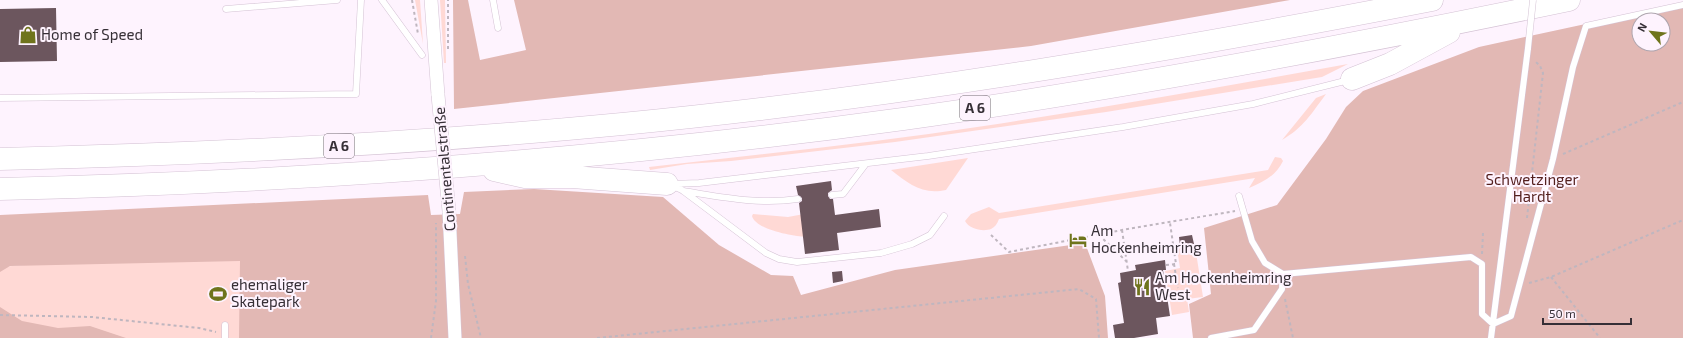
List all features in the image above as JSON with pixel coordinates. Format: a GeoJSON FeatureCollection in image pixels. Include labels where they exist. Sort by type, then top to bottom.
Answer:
{"type":"FeatureCollection","features":[{"type":"Feature","properties":{"kind":"highway","name":"A 6"},"geometry":{"type":"LineString","coordinates":[[0,159],[138,156],[281,150],[478,137],[690,117],[842,98],[1113,59],[1432,0]]}},
{"type":"Feature","properties":{"kind":"highway","name":"A 6"},"geometry":{"type":"LineString","coordinates":[[0,189],[139,186],[473,166],[698,144],[904,119],[1117,87],[1285,57],[1569,0]]}},
{"type":"Feature","properties":{"kind":"highway"},"geometry":{"type":"LineString","coordinates":[[1352,79],[1390,64],[1472,20]]}},
{"type":"Feature","properties":{"kind":"highway"},"geometry":{"type":"LineString","coordinates":[[473,166],[525,177],[572,177],[674,187]]}},
{"type":"Feature","properties":{"kind":"street","name":"Continentalstraße"},"geometry":{"type":"LineString","coordinates":[[431,0],[449,211],[455,338]]}},
{"type":"Feature","properties":{"kind":"lane"},"geometry":{"type":"LineString","coordinates":[[226,8],[337,0]]}},
{"type":"Feature","properties":{"kind":"lane"},"geometry":{"type":"LineString","coordinates":[[0,98],[356,94],[361,0]]}},
{"type":"Feature","properties":{"kind":"lane"},"geometry":{"type":"LineString","coordinates":[[382,0],[422,55]]}},
{"type":"Feature","properties":{"kind":"lane"},"geometry":{"type":"LineString","coordinates":[[493,0],[498,28]]}},
{"type":"Feature","properties":{"kind":"lane"},"geometry":{"type":"LineString","coordinates":[[1491,338],[1533,0]]}},
{"type":"Feature","properties":{"kind":"lane"},"geometry":{"type":"LineString","coordinates":[[1493,324],[1511,316],[1553,159],[1573,67],[1586,26],[1683,5]]}},
{"type":"Feature","properties":{"kind":"lane"},"geometry":{"type":"LineString","coordinates":[[674,187],[706,182],[865,165],[1016,143],[1246,106],[1352,79]]}},
{"type":"Feature","properties":{"kind":"lane"},"geometry":{"type":"LineString","coordinates":[[832,195],[843,194],[865,165]]}},
{"type":"Feature","properties":{"kind":"lane"},"geometry":{"type":"LineString","coordinates":[[674,187],[744,201],[781,202],[798,200]]}},
{"type":"Feature","properties":{"kind":"lane"},"geometry":{"type":"LineString","coordinates":[[674,187],[766,253],[779,259],[797,262],[881,253],[912,244],[930,235],[944,216]]}},
{"type":"Feature","properties":{"kind":"lane"},"geometry":{"type":"LineString","coordinates":[[1239,196],[1252,241],[1265,263],[1283,274],[1471,257],[1482,264],[1482,314],[1493,324]]}},
{"type":"Feature","properties":{"kind":"lane"},"geometry":{"type":"LineString","coordinates":[[1211,338],[1254,330],[1282,288],[1283,274]]}},
{"type":"Feature","properties":{"kind":"lane"},"geometry":{"type":"LineString","coordinates":[[225,325],[225,336]]}},
{"type":"Feature","properties":{"kind":"path"},"geometry":{"type":"LineString","coordinates":[[448,0],[448,50]]}},
{"type":"Feature","properties":{"kind":"path"},"geometry":{"type":"LineString","coordinates":[[1526,56],[1535,61],[1540,66],[1543,73],[1527,222]]}},
{"type":"Feature","properties":{"kind":"path"},"geometry":{"type":"LineString","coordinates":[[1553,159],[1683,102]]}},
{"type":"Feature","properties":{"kind":"path"},"geometry":{"type":"LineString","coordinates":[[991,235],[1009,252],[1122,230],[1244,210]]}},
{"type":"Feature","properties":{"kind":"path"},"geometry":{"type":"LineString","coordinates":[[432,338],[436,301],[437,217]]}},
{"type":"Feature","properties":{"kind":"path"},"geometry":{"type":"LineString","coordinates":[[1520,286],[1551,277],[1683,220]]}},
{"type":"Feature","properties":{"kind":"path"},"geometry":{"type":"LineString","coordinates":[[1170,223],[1178,288]]}},
{"type":"Feature","properties":{"kind":"path"},"geometry":{"type":"LineString","coordinates":[[1122,230],[1128,272]]}},
{"type":"Feature","properties":{"kind":"path"},"geometry":{"type":"LineString","coordinates":[[1482,264],[1483,233]]}},
{"type":"Feature","properties":{"kind":"path"},"geometry":{"type":"LineString","coordinates":[[1099,235],[1127,262]]}},
{"type":"Feature","properties":{"kind":"path"},"geometry":{"type":"LineString","coordinates":[[464,255],[468,284],[481,338]]}},
{"type":"Feature","properties":{"kind":"path"},"geometry":{"type":"LineString","coordinates":[[1166,265],[1174,264]]}},
{"type":"Feature","properties":{"kind":"path"},"geometry":{"type":"LineString","coordinates":[[1551,277],[1600,338]]}},
{"type":"Feature","properties":{"kind":"path"},"geometry":{"type":"LineString","coordinates":[[1282,288],[1293,338]]}},
{"type":"Feature","properties":{"kind":"path"},"geometry":{"type":"LineString","coordinates":[[597,338],[1079,289],[1096,299],[1099,338]]}},
{"type":"Feature","properties":{"kind":"path"},"geometry":{"type":"LineString","coordinates":[[0,315],[92,317],[199,328],[225,336]]}},
{"type":"Feature","properties":{"kind":"shaded area"},"geometry":{"type":"Polygon","coordinates":[[[415,0],[420,0],[423,44],[415,0]]]}},
{"type":"Feature","properties":{"kind":"shaded area"},"geometry":{"type":"Polygon","coordinates":[[[440,0],[445,0],[446,63],[444,63],[440,0]]]}},
{"type":"Feature","properties":{"kind":"shaded area"},"geometry":{"type":"Polygon","coordinates":[[[1348,64],[1322,77],[1106,112],[895,142],[731,161],[687,164],[650,170],[649,167],[859,143],[984,126],[1348,64]]]}},
{"type":"Feature","properties":{"kind":"shaded area"},"geometry":{"type":"Polygon","coordinates":[[[1326,94],[1302,125],[1282,140],[1316,98],[1326,94]]]}},
{"type":"Feature","properties":{"kind":"shaded area"},"geometry":{"type":"Polygon","coordinates":[[[1275,157],[1281,158],[1283,161],[1277,171],[1264,181],[1249,188],[1255,178],[999,219],[995,226],[988,230],[973,228],[965,221],[971,214],[989,207],[999,213],[1268,170],[1275,157]]]}},
{"type":"Feature","properties":{"kind":"shaded area"},"geometry":{"type":"Polygon","coordinates":[[[968,158],[946,190],[923,190],[910,184],[891,170],[968,158]]]}},
{"type":"Feature","properties":{"kind":"shaded area"},"geometry":{"type":"Polygon","coordinates":[[[753,214],[788,217],[804,214],[806,237],[784,234],[767,229],[755,221],[752,216],[753,214]]]}},
{"type":"Feature","properties":{"kind":"shaded area"},"geometry":{"type":"Polygon","coordinates":[[[403,234],[397,338],[0,338],[0,267],[403,234]]]}},
{"type":"Feature","properties":{"kind":"shaded area"},"geometry":{"type":"Polygon","coordinates":[[[1195,246],[1203,297],[1187,299],[1189,312],[1172,315],[1165,271],[1180,268],[1177,249],[1195,246]]]}},
{"type":"Feature","properties":{"kind":"green space"},"geometry":{"type":"Polygon","coordinates":[[[453,0],[468,0],[480,60],[526,50],[514,0],[1290,0],[1031,46],[454,109],[453,0]]]}},
{"type":"Feature","properties":{"kind":"green space","name":"Schwetzinger Hardt"},"geometry":{"type":"Polygon","coordinates":[[[1683,3],[1683,338],[1193,338],[1189,304],[1211,294],[1204,228],[1277,205],[1326,139],[1346,107],[1363,91],[1479,47],[1631,14],[1631,52],[1671,52],[1671,12],[1641,12],[1683,3]]]}},
{"type":"Feature","properties":{"kind":"green space"},"geometry":{"type":"Polygon","coordinates":[[[534,189],[663,197],[719,245],[771,275],[793,276],[801,295],[895,270],[1085,243],[1105,296],[1108,338],[239,338],[240,261],[10,266],[0,272],[0,215],[428,195],[431,215],[460,214],[464,192],[534,189]]]}},
{"type":"Feature","properties":{"kind":"green space"},"geometry":{"type":"Polygon","coordinates":[[[0,307],[22,321],[58,328],[90,326],[126,338],[0,338],[0,307]]]}},
{"type":"Feature","properties":{"kind":"building","name":"Home of Speed"},"geometry":{"type":"Polygon","coordinates":[[[56,8],[57,61],[0,62],[0,9],[56,8]]]}},
{"type":"Feature","properties":{"kind":"building"},"geometry":{"type":"Polygon","coordinates":[[[831,181],[832,190],[828,193],[828,196],[830,199],[833,199],[835,215],[879,209],[881,227],[837,233],[839,250],[805,254],[799,203],[802,201],[802,198],[798,195],[796,186],[831,181]]]}},
{"type":"Feature","properties":{"kind":"building"},"geometry":{"type":"Polygon","coordinates":[[[1192,235],[1194,244],[1180,246],[1179,237],[1192,235]]]}},
{"type":"Feature","properties":{"kind":"building"},"geometry":{"type":"Polygon","coordinates":[[[1165,260],[1166,270],[1163,270],[1170,316],[1156,318],[1158,334],[1134,338],[1115,338],[1113,325],[1124,323],[1118,283],[1121,282],[1120,273],[1136,270],[1135,265],[1165,260]]]}},
{"type":"Feature","properties":{"kind":"building"},"geometry":{"type":"Polygon","coordinates":[[[842,271],[843,281],[833,283],[832,272],[842,271]]]}},
{"type":"Feature","properties":{"kind":"place","name":"Home of Speed"},"geometry":{"type":"Point","coordinates":[28,35]}},
{"type":"Feature","properties":{"kind":"place","name":"Am Hockenheimring"},"geometry":{"type":"Point","coordinates":[1078,240]}},
{"type":"Feature","properties":{"kind":"place","name":"Am Hockenheimring West"},"geometry":{"type":"Point","coordinates":[1142,287]}},
{"type":"Feature","properties":{"kind":"place","name":"ehemaliger Skatepark"},"geometry":{"type":"Point","coordinates":[218,294]}}]}
